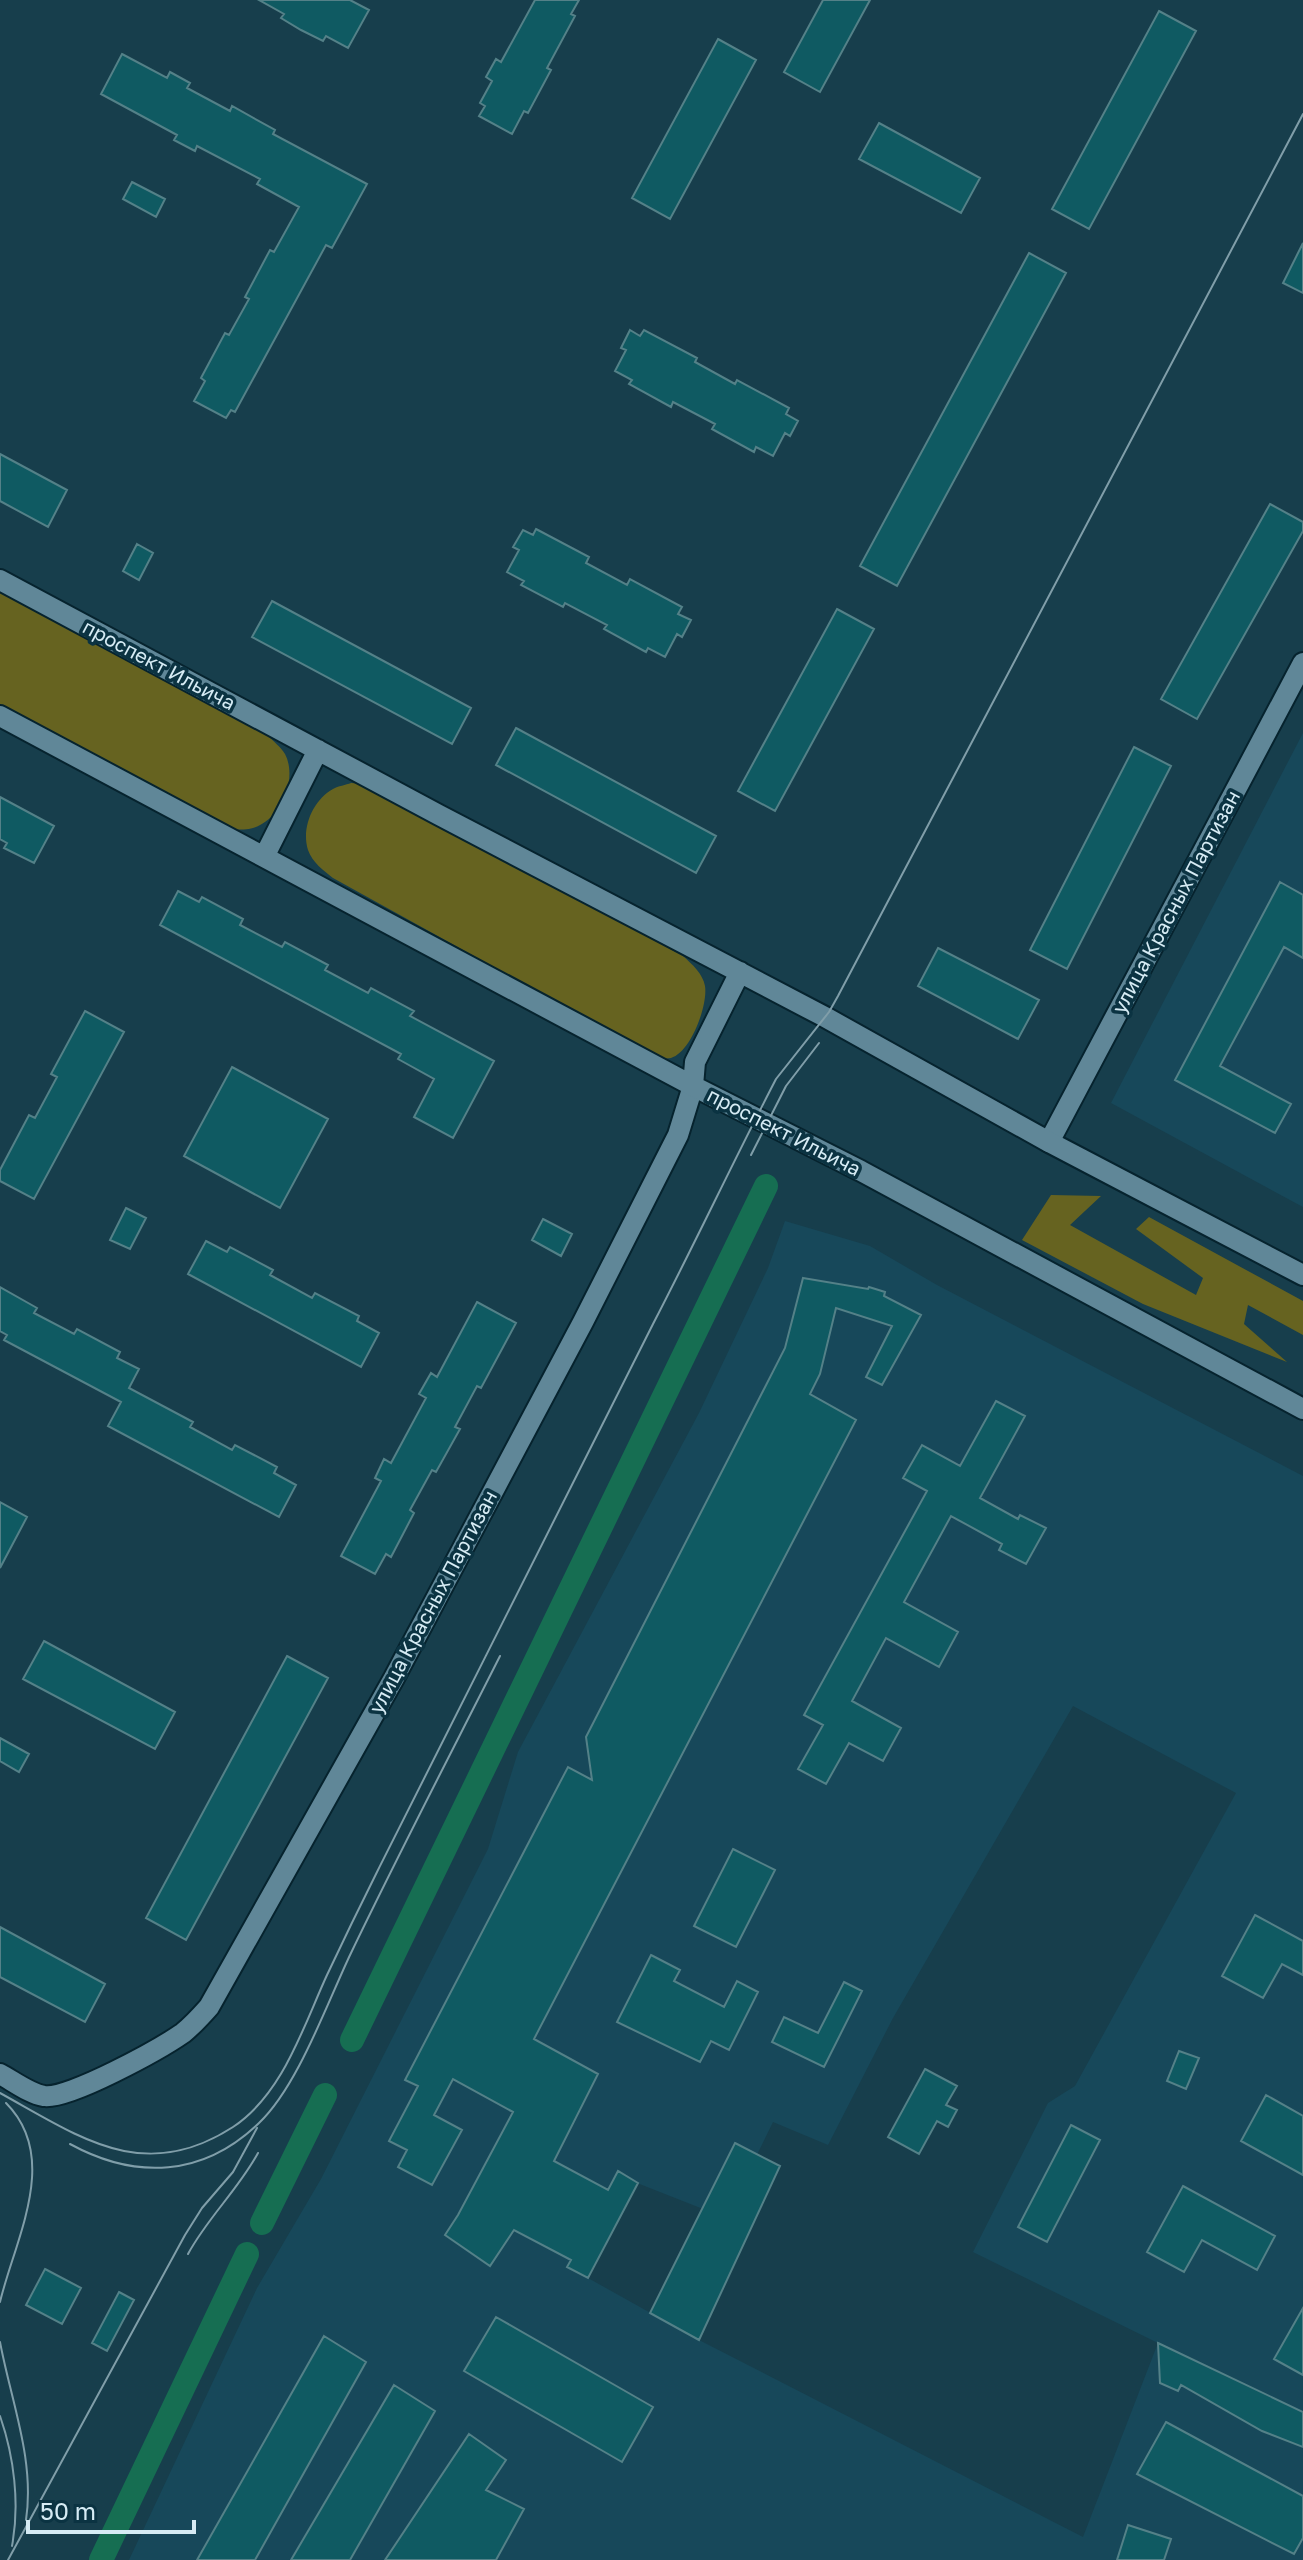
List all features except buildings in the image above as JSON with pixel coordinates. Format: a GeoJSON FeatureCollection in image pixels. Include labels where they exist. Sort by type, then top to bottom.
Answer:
{"type":"FeatureCollection","features":[{"type":"Feature","properties":{"kind":"street","name":"проспект Ильича"},"geometry":{"type":"LineString","coordinates":[[0,580],[1303,1275]]}},
{"type":"Feature","properties":{"kind":"street","name":"улица Красных Партизан"},"geometry":{"type":"LineString","coordinates":[[1049,1142],[1303,663]]}},
{"type":"Feature","properties":{"kind":"street","name":"проспект Ильича"},"geometry":{"type":"LineString","coordinates":[[0,716],[693,1086],[861,1171],[1303,1409]]}},
{"type":"Feature","properties":{"kind":"street"},"geometry":{"type":"LineString","coordinates":[[264,857],[318,750]]}},
{"type":"Feature","properties":{"kind":"street","name":"улица Красных Партизан"},"geometry":{"type":"LineString","coordinates":[[0,2074],[43,2096],[60,2096],[79,2089],[184,2032],[214,2000],[394,1678],[583,1322],[678,1135],[693,1086],[695,1062],[740,972]]}},
{"type":"Feature","properties":{"kind":"shaded area"},"geometry":{"type":"Polygon","coordinates":[[[0,592],[267,735],[283,751],[289,764],[288,786],[272,817],[251,829],[234,830],[0,705],[0,592]]]}},
{"type":"Feature","properties":{"kind":"shaded area"},"geometry":{"type":"Polygon","coordinates":[[[1303,733],[1303,1207],[1111,1103],[1303,733]]]}},
{"type":"Feature","properties":{"kind":"shaded area"},"geometry":{"type":"Polygon","coordinates":[[[351,783],[367,784],[683,956],[702,977],[705,986],[701,1016],[685,1047],[671,1058],[658,1058],[333,878],[310,854],[306,833],[310,815],[320,800],[335,788],[351,783]]]}},
{"type":"Feature","properties":{"kind":"shaded area"},"geometry":{"type":"Polygon","coordinates":[[[1051,1195],[1101,1196],[1070,1225],[1196,1295],[1203,1278],[1136,1229],[1149,1217],[1303,1301],[1303,1335],[1248,1305],[1244,1324],[1287,1362],[1143,1304],[1022,1240],[1051,1195]]]}},
{"type":"Feature","properties":{"kind":"shaded area"},"geometry":{"type":"Polygon","coordinates":[[[785,1221],[870,1246],[937,1285],[1303,1476],[1303,2560],[129,2560],[257,2288],[321,2179],[488,1849],[518,1752],[699,1413],[768,1268],[785,1221]],[[1073,1706],[893,2018],[828,2145],[773,2122],[726,2218],[637,2183],[588,2278],[699,2340],[1083,2537],[1158,2343],[973,2252],[1048,2103],[1075,2086],[1236,1793],[1073,1706]]]}},
{"type":"Feature","properties":{"kind":"waterway"},"geometry":{"type":"LineString","coordinates":[[352,2040],[766,1186]]}},
{"type":"Feature","properties":{"kind":"waterway"},"geometry":{"type":"LineString","coordinates":[[262,2223],[325,2095]]}},
{"type":"Feature","properties":{"kind":"waterway"},"geometry":{"type":"LineString","coordinates":[[101,2560],[247,2254]]}},
{"type":"Feature","properties":{"kind":"tram line"},"geometry":{"type":"LineString","coordinates":[[0,2093],[58,2125],[113,2148],[141,2153],[170,2152],[200,2144],[233,2127],[265,2097],[278,2078],[371,1885],[776,1079],[838,996],[1303,114]]}},
{"type":"Feature","properties":{"kind":"tram line"},"geometry":{"type":"LineString","coordinates":[[751,1155],[786,1086],[819,1043]]}},
{"type":"Feature","properties":{"kind":"tram line"},"geometry":{"type":"LineString","coordinates":[[70,2144],[120,2164],[168,2167],[192,2163],[215,2154],[238,2141],[259,2123],[286,2088],[311,2043],[369,1916],[500,1656]]}},
{"type":"Feature","properties":{"kind":"tram line"},"geometry":{"type":"LineString","coordinates":[[0,2302],[23,2226],[32,2174],[30,2148],[22,2125],[6,2103]]}},
{"type":"Feature","properties":{"kind":"tram line"},"geometry":{"type":"LineString","coordinates":[[8,2560],[185,2235],[202,2208],[233,2172],[257,2128]]}},
{"type":"Feature","properties":{"kind":"tram line"},"geometry":{"type":"LineString","coordinates":[[188,2254],[258,2153]]}},
{"type":"Feature","properties":{"kind":"tram line"},"geometry":{"type":"LineString","coordinates":[[0,2342],[25,2453],[26,2520]]}},
{"type":"Feature","properties":{"kind":"tram line"},"geometry":{"type":"LineString","coordinates":[[0,2416],[14,2480],[12,2546]]}}]}
